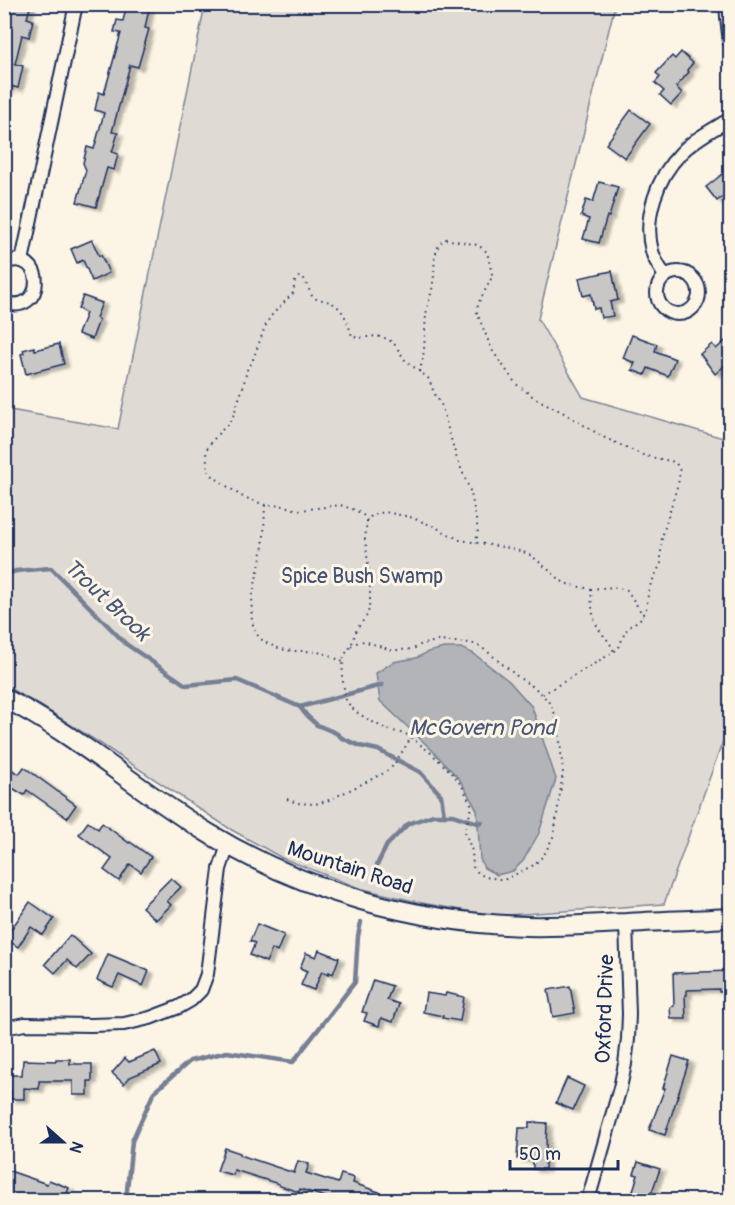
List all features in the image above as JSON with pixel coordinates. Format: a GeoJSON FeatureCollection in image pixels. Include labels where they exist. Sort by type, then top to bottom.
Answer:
{"type":"FeatureCollection","features":[{"type":"Feature","properties":{"kind":"main road","name":"Mountain Road"},"geometry":{"type":"LineString","coordinates":[[4,698],[38,716],[176,813],[228,845],[312,884],[389,907],[441,918],[487,924],[580,926],[730,918]]}},
{"type":"Feature","properties":{"kind":"street"},"geometry":{"type":"LineString","coordinates":[[22,261],[76,4]]}},
{"type":"Feature","properties":{"kind":"street"},"geometry":{"type":"LineString","coordinates":[[726,4],[730,43]]}},
{"type":"Feature","properties":{"kind":"street"},"geometry":{"type":"LineString","coordinates":[[665,276],[652,254],[650,238],[653,206],[663,177],[687,147],[730,119]]}},
{"type":"Feature","properties":{"kind":"street"},"geometry":{"type":"LineString","coordinates":[[4,263],[14,260],[22,261],[33,268],[37,283],[35,291],[22,304],[14,305],[4,302]]}},
{"type":"Feature","properties":{"kind":"street"},"geometry":{"type":"LineString","coordinates":[[4,1028],[25,1024],[124,1024],[150,1018],[191,1000],[201,990],[207,974],[220,869],[228,845]]}},
{"type":"Feature","properties":{"kind":"street","name":"Oxford Drive"},"geometry":{"type":"LineString","coordinates":[[588,1200],[625,1064],[629,1014],[626,922]]}},
{"type":"Feature","properties":{"kind":"path"},"geometry":{"type":"LineString","coordinates":[[419,372],[424,354],[427,306],[434,282],[439,246],[445,240],[478,245],[488,255],[492,274],[490,283],[478,304],[477,316],[492,350],[516,384],[535,398],[603,437],[645,456],[671,460],[679,466],[680,480],[663,537],[660,562],[649,588],[643,615],[629,627],[620,647],[609,656],[543,694]]}},
{"type":"Feature","properties":{"kind":"path"},"geometry":{"type":"LineString","coordinates":[[367,520],[356,510],[340,505],[301,510],[286,506],[265,505],[241,496],[210,474],[206,464],[206,452],[210,443],[229,423],[234,414],[247,370],[270,317],[293,293],[296,278],[304,279],[314,298],[334,304],[338,308],[348,320],[352,336],[358,339],[377,336],[388,339],[405,360],[429,379],[441,404],[456,456],[471,494],[478,530],[476,543]]}},
{"type":"Feature","properties":{"kind":"path"},"geometry":{"type":"LineString","coordinates":[[265,505],[261,564],[254,591],[252,621],[254,631],[261,641],[270,645],[294,651],[318,652],[343,662]]}},
{"type":"Feature","properties":{"kind":"path"},"geometry":{"type":"LineString","coordinates":[[351,646],[364,641],[391,650],[399,650],[412,649],[422,644],[438,641],[471,643],[488,652],[543,694],[548,701],[554,711],[559,730],[563,773],[554,835],[544,855],[534,865],[515,875],[499,879],[485,877],[473,867],[472,851],[465,832],[471,804],[454,775],[408,735],[386,729],[367,719],[346,701],[342,676],[343,662],[357,629],[368,614],[370,599],[369,567],[364,538],[367,520],[377,513],[391,513],[416,519],[460,540],[526,553],[570,585],[591,589],[613,587],[627,590],[643,615]]}},
{"type":"Feature","properties":{"kind":"path"},"geometry":{"type":"LineString","coordinates":[[591,589],[592,616],[612,645],[614,652]]}},
{"type":"Feature","properties":{"kind":"path"},"geometry":{"type":"LineString","coordinates":[[287,799],[306,804],[327,801],[384,773],[393,765],[411,738]]}},
{"type":"Feature","properties":{"kind":"green space","name":"Spice Bush Swamp"},"geometry":{"type":"Polygon","coordinates":[[[205,5],[615,5],[538,319],[583,397],[730,440],[730,736],[724,738],[664,904],[494,916],[422,903],[359,888],[282,858],[230,829],[101,744],[5,686],[4,409],[118,429],[205,5]]]}},
{"type":"Feature","properties":{"kind":"water","name":"McGovern Pond"},"geometry":{"type":"Polygon","coordinates":[[[444,648],[461,648],[474,654],[509,681],[532,707],[556,779],[539,833],[523,861],[513,871],[497,875],[484,868],[480,859],[477,810],[460,780],[380,701],[376,673],[393,662],[416,658],[444,648]]]}},
{"type":"Feature","properties":{"kind":"building"},"geometry":{"type":"Polygon","coordinates":[[[12,4],[31,4],[27,18],[33,20],[29,37],[22,35],[15,64],[23,66],[18,88],[10,86],[9,90],[4,89],[4,34],[12,4]]]}},
{"type":"Feature","properties":{"kind":"building"},"geometry":{"type":"Polygon","coordinates":[[[127,4],[150,4],[145,28],[149,29],[138,67],[130,65],[112,132],[118,133],[112,152],[118,154],[114,170],[107,168],[96,207],[77,202],[86,170],[83,163],[87,147],[94,149],[104,113],[95,110],[99,92],[104,94],[121,33],[114,32],[117,20],[123,21],[127,4]]]}},
{"type":"Feature","properties":{"kind":"building"},"geometry":{"type":"Polygon","coordinates":[[[681,52],[693,63],[687,70],[689,72],[676,87],[682,93],[671,105],[660,95],[664,91],[655,83],[660,77],[656,73],[672,56],[675,59],[681,52]]]}},
{"type":"Feature","properties":{"kind":"building"},"geometry":{"type":"Polygon","coordinates":[[[631,110],[650,124],[625,158],[606,144],[631,110]]]}},
{"type":"Feature","properties":{"kind":"building"},"geometry":{"type":"Polygon","coordinates":[[[730,168],[730,191],[717,201],[706,187],[730,168]]]}},
{"type":"Feature","properties":{"kind":"building"},"geometry":{"type":"Polygon","coordinates":[[[599,182],[618,187],[599,243],[583,239],[589,219],[581,216],[586,200],[593,202],[599,182]]]}},
{"type":"Feature","properties":{"kind":"building"},"geometry":{"type":"Polygon","coordinates":[[[92,240],[109,273],[92,281],[83,260],[77,263],[71,249],[92,240]]]}},
{"type":"Feature","properties":{"kind":"building"},"geometry":{"type":"Polygon","coordinates":[[[612,271],[618,300],[610,302],[613,316],[601,318],[599,308],[594,309],[591,294],[583,296],[579,278],[612,271]]]}},
{"type":"Feature","properties":{"kind":"building"},"geometry":{"type":"Polygon","coordinates":[[[83,296],[102,303],[92,339],[78,334],[86,313],[78,309],[83,296]]]}},
{"type":"Feature","properties":{"kind":"building"},"geometry":{"type":"Polygon","coordinates":[[[632,335],[657,344],[655,351],[675,359],[668,376],[648,368],[645,375],[632,370],[635,363],[623,358],[632,335]]]}},
{"type":"Feature","properties":{"kind":"building"},"geometry":{"type":"Polygon","coordinates":[[[730,337],[730,361],[715,374],[700,354],[712,344],[716,349],[730,337]]]}},
{"type":"Feature","properties":{"kind":"building"},"geometry":{"type":"Polygon","coordinates":[[[59,344],[64,364],[26,374],[21,354],[24,353],[23,350],[34,347],[35,350],[59,344]]]}},
{"type":"Feature","properties":{"kind":"building"},"geometry":{"type":"Polygon","coordinates":[[[24,767],[76,805],[67,818],[27,790],[24,795],[4,783],[4,775],[9,768],[19,774],[24,767]]]}},
{"type":"Feature","properties":{"kind":"building"},"geometry":{"type":"Polygon","coordinates":[[[88,822],[98,829],[102,823],[151,857],[141,872],[130,864],[119,881],[104,870],[112,859],[79,834],[88,822]]]}},
{"type":"Feature","properties":{"kind":"building"},"geometry":{"type":"Polygon","coordinates":[[[171,878],[181,887],[167,901],[171,905],[156,920],[142,907],[171,878]]]}},
{"type":"Feature","properties":{"kind":"building"},"geometry":{"type":"Polygon","coordinates":[[[30,902],[54,919],[43,935],[31,927],[18,947],[5,938],[30,902]]]}},
{"type":"Feature","properties":{"kind":"building"},"geometry":{"type":"Polygon","coordinates":[[[257,924],[284,935],[277,952],[272,949],[266,962],[250,955],[255,943],[250,941],[257,924]]]}},
{"type":"Feature","properties":{"kind":"building"},"geometry":{"type":"Polygon","coordinates":[[[70,935],[91,954],[77,969],[67,960],[55,973],[45,964],[70,935]]]}},
{"type":"Feature","properties":{"kind":"building"},"geometry":{"type":"Polygon","coordinates":[[[319,950],[339,958],[333,974],[322,971],[314,990],[301,985],[307,971],[300,968],[306,953],[316,957],[319,950]]]}},
{"type":"Feature","properties":{"kind":"building"},"geometry":{"type":"Polygon","coordinates":[[[108,954],[149,971],[143,986],[119,975],[113,987],[97,980],[108,954]]]}},
{"type":"Feature","properties":{"kind":"building"},"geometry":{"type":"Polygon","coordinates":[[[730,971],[730,992],[719,992],[719,989],[687,990],[687,995],[685,995],[686,1019],[671,1019],[670,1007],[674,1006],[673,973],[730,971]]]}},
{"type":"Feature","properties":{"kind":"building"},"geometry":{"type":"Polygon","coordinates":[[[373,980],[392,986],[387,1000],[399,1004],[393,1022],[381,1018],[379,1026],[364,1021],[367,1013],[362,1012],[373,980]]]}},
{"type":"Feature","properties":{"kind":"building"},"geometry":{"type":"Polygon","coordinates":[[[570,986],[575,1013],[553,1017],[548,990],[570,986]]]}},
{"type":"Feature","properties":{"kind":"building"},"geometry":{"type":"Polygon","coordinates":[[[426,993],[445,996],[446,993],[464,997],[460,1021],[423,1012],[426,993]]]}},
{"type":"Feature","properties":{"kind":"building"},"geometry":{"type":"Polygon","coordinates":[[[155,1051],[161,1064],[130,1077],[124,1084],[112,1073],[125,1058],[129,1062],[155,1051]]]}},
{"type":"Feature","properties":{"kind":"building"},"geometry":{"type":"Polygon","coordinates":[[[673,1056],[689,1061],[665,1135],[649,1130],[665,1088],[663,1088],[673,1056]]]}},
{"type":"Feature","properties":{"kind":"building"},"geometry":{"type":"Polygon","coordinates":[[[56,1059],[70,1059],[70,1064],[92,1064],[92,1081],[88,1081],[88,1095],[73,1095],[73,1081],[39,1081],[39,1089],[24,1088],[24,1099],[11,1099],[11,1090],[4,1090],[4,1075],[22,1075],[23,1060],[56,1061],[56,1059]]]}},
{"type":"Feature","properties":{"kind":"building"},"geometry":{"type":"Polygon","coordinates":[[[567,1078],[584,1086],[573,1110],[556,1103],[567,1078]]]}},
{"type":"Feature","properties":{"kind":"building"},"geometry":{"type":"Polygon","coordinates":[[[529,1122],[547,1123],[545,1169],[533,1169],[533,1160],[517,1159],[519,1128],[529,1128],[529,1122]]]}},
{"type":"Feature","properties":{"kind":"building"},"geometry":{"type":"Polygon","coordinates":[[[225,1148],[294,1173],[298,1161],[309,1164],[306,1173],[338,1183],[341,1174],[354,1178],[353,1183],[379,1192],[376,1200],[335,1200],[300,1189],[299,1192],[234,1170],[233,1175],[217,1171],[225,1148]]]}},
{"type":"Feature","properties":{"kind":"building"},"geometry":{"type":"Polygon","coordinates":[[[638,1162],[660,1169],[649,1200],[630,1200],[638,1175],[634,1174],[638,1162]]]}},
{"type":"Feature","properties":{"kind":"building"},"geometry":{"type":"Polygon","coordinates":[[[4,1169],[47,1184],[49,1180],[69,1188],[64,1200],[46,1196],[44,1200],[4,1200],[4,1169]]]}},
{"type":"Feature","properties":{"kind":"waterway","name":"Trout Brook"},"geometry":{"type":"LineString","coordinates":[[4,575],[16,571],[51,568],[126,644],[186,685],[237,680],[300,707],[382,685]]}},
{"type":"Feature","properties":{"kind":"waterway"},"geometry":{"type":"LineString","coordinates":[[300,707],[317,725],[360,746],[378,750],[420,772],[441,795],[444,815]]}},
{"type":"Feature","properties":{"kind":"waterway","name":"Trout Brook"},"geometry":{"type":"LineString","coordinates":[[376,874],[377,865],[387,845],[408,824],[433,815],[453,815],[478,823],[482,822]]}},
{"type":"Feature","properties":{"kind":"waterway","name":"Trout Brook"},"geometry":{"type":"LineString","coordinates":[[126,1200],[132,1141],[154,1092],[190,1061],[227,1052],[293,1062],[355,982],[361,922]]}}]}
